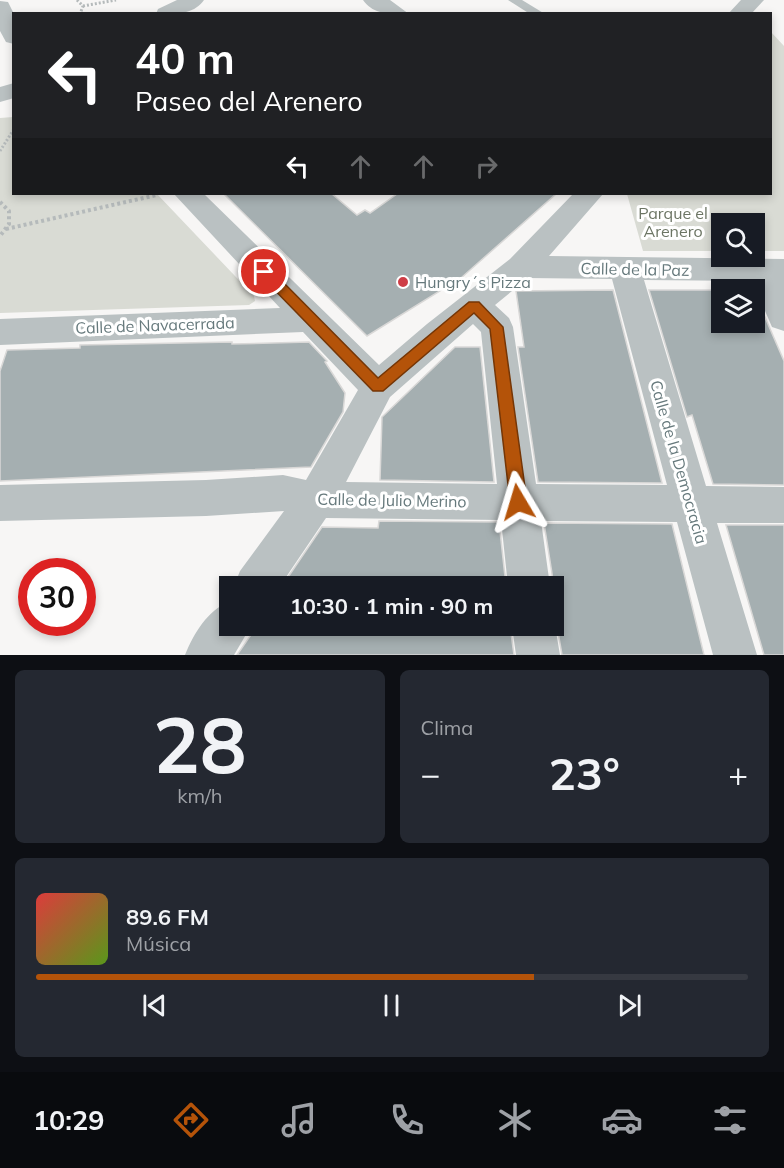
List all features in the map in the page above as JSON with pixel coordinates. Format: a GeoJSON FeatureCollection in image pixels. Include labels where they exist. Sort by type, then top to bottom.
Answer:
{"type":"FeatureCollection","features":[{"type":"Feature","properties":{"kind":"street"},"geometry":{"type":"LineString","coordinates":[[170,12],[193,0]]}},
{"type":"Feature","properties":{"kind":"street"},"geometry":{"type":"LineString","coordinates":[[374,0],[395,12]]}},
{"type":"Feature","properties":{"kind":"street"},"geometry":{"type":"LineString","coordinates":[[740,12],[753,0]]}},
{"type":"Feature","properties":{"kind":"street"},"geometry":{"type":"LineString","coordinates":[[0,7],[12,33]]}},
{"type":"Feature","properties":{"kind":"street"},"geometry":{"type":"LineString","coordinates":[[189,195],[378,387]]}},
{"type":"Feature","properties":{"kind":"street"},"geometry":{"type":"LineString","coordinates":[[262,576],[316,500],[378,387],[521,267],[588,195]]}},
{"type":"Feature","properties":{"kind":"street","name":"Calle de la Paz"},"geometry":{"type":"LineString","coordinates":[[521,267],[774,270]]}},
{"type":"Feature","properties":{"kind":"street","name":"Calle de la Democracia"},"geometry":{"type":"LineString","coordinates":[[625,269],[735,655]]}},
{"type":"Feature","properties":{"kind":"street"},"geometry":{"type":"LineString","coordinates":[[774,270],[784,318]]}},
{"type":"Feature","properties":{"kind":"street"},"geometry":{"type":"LineString","coordinates":[[474,305],[497,327],[528,576]]}},
{"type":"Feature","properties":{"kind":"street","name":"Calle de Navacerrada"},"geometry":{"type":"LineString","coordinates":[[0,332],[310,318]]}},
{"type":"Feature","properties":{"kind":"street","name":"Calle de Julio Merino"},"geometry":{"type":"LineString","coordinates":[[0,503],[206,498],[283,493],[316,500],[692,506],[784,505]]}},
{"type":"Feature","properties":{"kind":"street"},"geometry":{"type":"LineString","coordinates":[[207,655],[221,636]]}},
{"type":"Feature","properties":{"kind":"street"},"geometry":{"type":"LineString","coordinates":[[535,636],[538,655]]}},
{"type":"Feature","properties":{"kind":"lane"},"geometry":{"type":"LineString","coordinates":[[514,0],[535,12]]}},
{"type":"Feature","properties":{"kind":"path"},"geometry":{"type":"LineString","coordinates":[[77,0],[83,6]]}},
{"type":"Feature","properties":{"kind":"path"},"geometry":{"type":"LineString","coordinates":[[83,6],[116,0]]}},
{"type":"Feature","properties":{"kind":"path"},"geometry":{"type":"LineString","coordinates":[[81,12],[83,6]]}},
{"type":"Feature","properties":{"kind":"path"},"geometry":{"type":"LineString","coordinates":[[0,151],[12,132]]}},
{"type":"Feature","properties":{"kind":"path"},"geometry":{"type":"LineString","coordinates":[[6,229],[161,195]]}},
{"type":"Feature","properties":{"kind":"path"},"geometry":{"type":"LineString","coordinates":[[0,202],[9,211],[9,224],[0,236]]}},
{"type":"Feature","properties":{"kind":"green space","name":"Parque el Arenero"},"geometry":{"type":"Polygon","coordinates":[[[772,33],[784,46],[784,251],[765,251],[765,213],[711,213],[711,251],[643,251],[627,195],[772,195],[772,33]]]}},
{"type":"Feature","properties":{"kind":"green space"},"geometry":{"type":"Polygon","coordinates":[[[12,117],[12,195],[158,195],[254,296],[255,301],[249,305],[0,313],[0,118],[12,117]]]}},
{"type":"Feature","properties":{"kind":"building"},"geometry":{"type":"Polygon","coordinates":[[[225,195],[333,195],[357,215],[365,210],[370,213],[396,195],[555,195],[461,278],[367,336],[225,195]]]}},
{"type":"Feature","properties":{"kind":"building"},"geometry":{"type":"Polygon","coordinates":[[[613,290],[662,483],[538,482],[518,347],[524,347],[516,291],[613,290]]]}},
{"type":"Feature","properties":{"kind":"building"},"geometry":{"type":"Polygon","coordinates":[[[649,290],[711,290],[711,333],[765,333],[765,317],[784,361],[784,485],[713,484],[692,415],[687,417],[649,290]]]}},
{"type":"Feature","properties":{"kind":"building"},"geometry":{"type":"Polygon","coordinates":[[[232,342],[232,344],[309,342],[327,361],[325,362],[345,393],[343,412],[311,467],[0,481],[0,371],[7,350],[80,348],[80,345],[232,342]]]}},
{"type":"Feature","properties":{"kind":"building"},"geometry":{"type":"Polygon","coordinates":[[[455,347],[480,347],[494,482],[380,480],[382,417],[455,347]]]}},
{"type":"Feature","properties":{"kind":"building"},"geometry":{"type":"Polygon","coordinates":[[[379,521],[499,522],[505,576],[289,576],[322,527],[378,528],[379,521]]]}},
{"type":"Feature","properties":{"kind":"building"},"geometry":{"type":"Polygon","coordinates":[[[544,523],[672,524],[704,655],[562,655],[559,636],[564,636],[564,576],[552,576],[544,523]]]}},
{"type":"Feature","properties":{"kind":"building"},"geometry":{"type":"Polygon","coordinates":[[[726,525],[784,525],[784,655],[764,655],[726,525]]]}},
{"type":"Feature","properties":{"kind":"building"},"geometry":{"type":"Polygon","coordinates":[[[250,636],[511,636],[514,655],[237,655],[250,636]]]}},
{"type":"Feature","properties":{"kind":"place","name":"Hungry´s Pizza"},"geometry":{"type":"Point","coordinates":[403,282]}},
{"type":"Feature","properties":{"kind":"route"},"geometry":{"type":"LineString","coordinates":[[264,272],[378,387],[474,305],[497,327],[518,502]]}}]}
